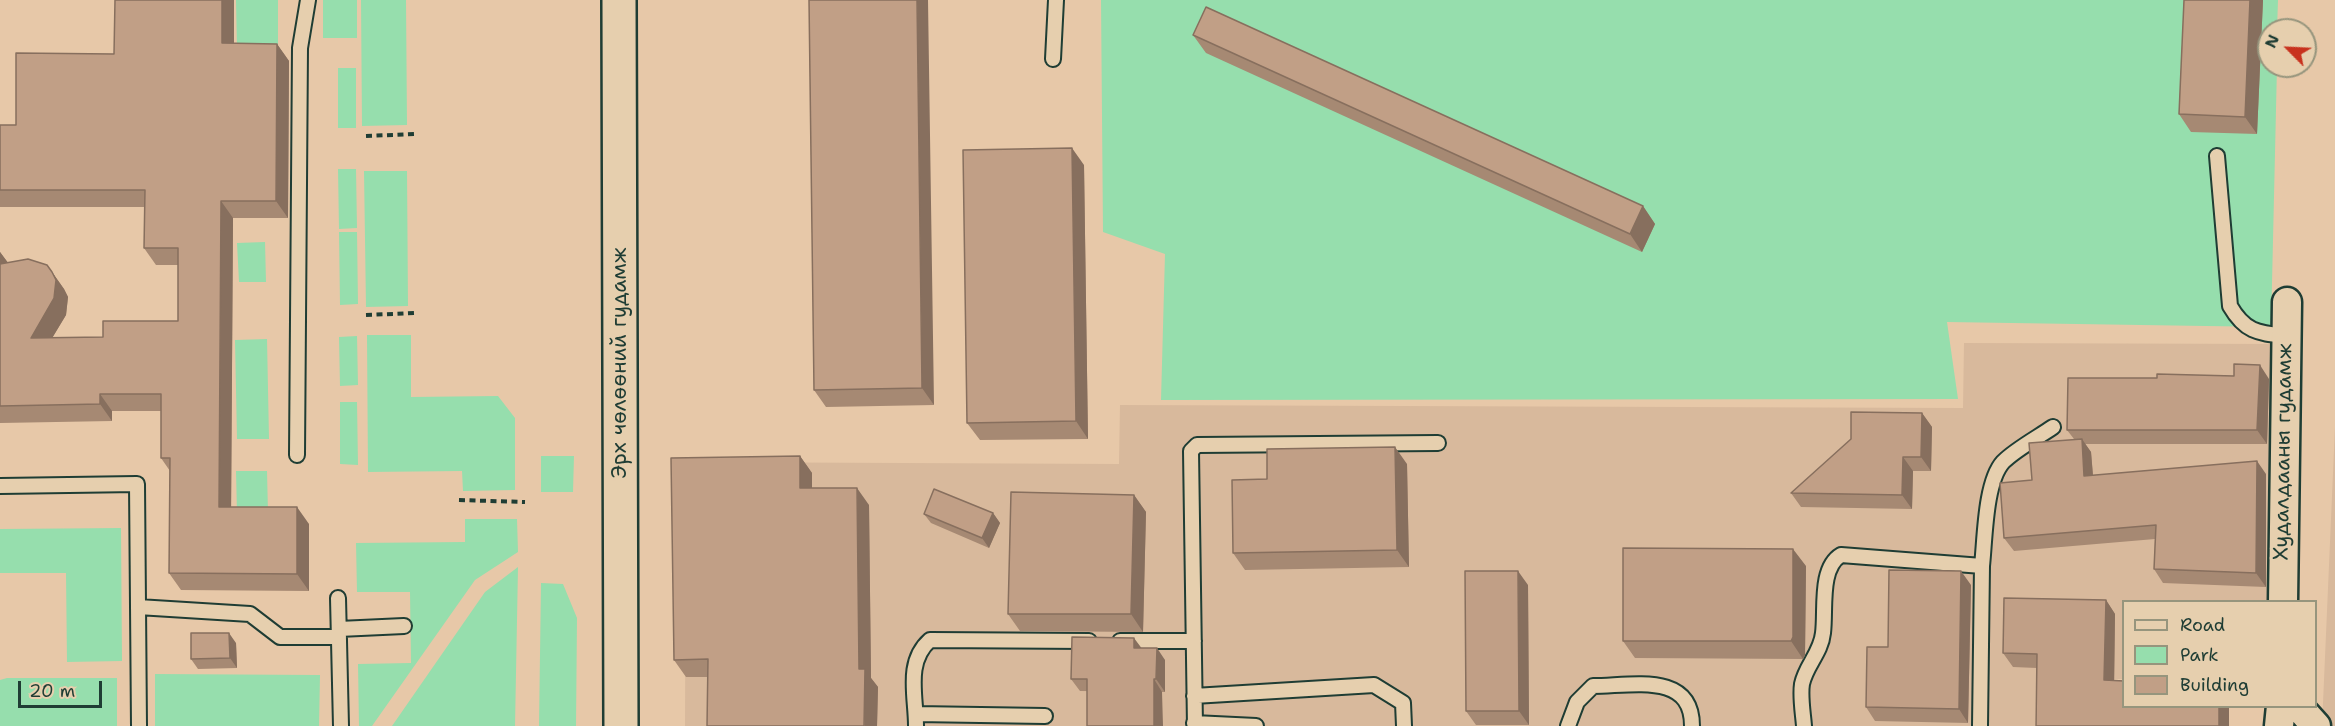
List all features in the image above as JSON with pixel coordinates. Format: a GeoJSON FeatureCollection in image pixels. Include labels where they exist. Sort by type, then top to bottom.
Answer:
{"type":"FeatureCollection","features":[{"type":"Feature","properties":{"kind":"main road","name":"Эрх чөлөөний гудамж"},"geometry":{"type":"LineString","coordinates":[[619,0],[619,725]]}},
{"type":"Feature","properties":{"kind":"street","name":"Худалдааны гудамж"},"geometry":{"type":"LineString","coordinates":[[2283,600],[2286,302]]}},
{"type":"Feature","properties":{"kind":"street"},"geometry":{"type":"LineString","coordinates":[[2279,726],[2281,708]]}},
{"type":"Feature","properties":{"kind":"street"},"geometry":{"type":"LineString","coordinates":[[2300,708],[2316,726]]}},
{"type":"Feature","properties":{"kind":"lane"},"geometry":{"type":"LineString","coordinates":[[297,455],[300,48],[308,0]]}},
{"type":"Feature","properties":{"kind":"lane"},"geometry":{"type":"LineString","coordinates":[[1053,59],[1056,0]]}},
{"type":"Feature","properties":{"kind":"lane"},"geometry":{"type":"LineString","coordinates":[[2217,156],[2230,306],[2239,322],[2256,332],[2286,336]]}},
{"type":"Feature","properties":{"kind":"lane"},"geometry":{"type":"LineString","coordinates":[[1980,726],[1982,566],[1992,485],[1996,472],[2003,462],[2053,428]]}},
{"type":"Feature","properties":{"kind":"lane"},"geometry":{"type":"LineString","coordinates":[[1256,726],[1194,724],[1191,451],[1197,445],[1438,444]]}},
{"type":"Feature","properties":{"kind":"lane"},"geometry":{"type":"LineString","coordinates":[[0,486],[137,484],[139,726]]}},
{"type":"Feature","properties":{"kind":"lane"},"geometry":{"type":"LineString","coordinates":[[1804,726],[1802,686],[1806,669],[1819,653],[1823,636],[1828,571],[1832,560],[1841,555],[1982,566]]}},
{"type":"Feature","properties":{"kind":"lane"},"geometry":{"type":"LineString","coordinates":[[338,598],[341,726]]}},
{"type":"Feature","properties":{"kind":"lane"},"geometry":{"type":"LineString","coordinates":[[138,608],[250,614],[280,637],[404,626]]}},
{"type":"Feature","properties":{"kind":"lane"},"geometry":{"type":"LineString","coordinates":[[1045,716],[916,720],[914,663],[921,649],[930,640],[1194,641]]}},
{"type":"Feature","properties":{"kind":"lane"},"geometry":{"type":"LineString","coordinates":[[1194,696],[1374,685],[1403,703],[1404,726]]}},
{"type":"Feature","properties":{"kind":"lane"},"geometry":{"type":"LineString","coordinates":[[1569,726],[1577,702],[1593,686],[1669,686],[1684,696],[1692,716],[1692,726]]}},
{"type":"Feature","properties":{"kind":"path"},"geometry":{"type":"LineString","coordinates":[[366,136],[416,134]]}},
{"type":"Feature","properties":{"kind":"path"},"geometry":{"type":"LineString","coordinates":[[366,315],[417,313]]}},
{"type":"Feature","properties":{"kind":"path"},"geometry":{"type":"LineString","coordinates":[[459,500],[525,502]]}},
{"type":"Feature","properties":{"kind":"shaded area"},"geometry":{"type":"Polygon","coordinates":[[[1964,343],[2277,344],[2275,600],[2122,600],[2122,679],[2036,679],[2035,726],[685,726],[686,462],[1119,464],[1120,405],[1963,408],[1964,343]]]}},
{"type":"Feature","properties":{"kind":"shaded area"},"geometry":{"type":"Polygon","coordinates":[[[2335,427],[2335,726],[2322,726],[2335,427]]]}},
{"type":"Feature","properties":{"kind":"green space"},"geometry":{"type":"Polygon","coordinates":[[[236,0],[278,0],[278,50],[237,50],[236,0]]]}},
{"type":"Feature","properties":{"kind":"green space"},"geometry":{"type":"Polygon","coordinates":[[[323,0],[357,0],[357,38],[323,38],[323,0]]]}},
{"type":"Feature","properties":{"kind":"green space"},"geometry":{"type":"Polygon","coordinates":[[[361,0],[406,0],[407,125],[362,126],[361,0]]]}},
{"type":"Feature","properties":{"kind":"green space"},"geometry":{"type":"Polygon","coordinates":[[[1101,0],[2278,0],[2277,18],[2257,18],[2257,78],[2277,78],[2271,327],[1947,322],[1958,399],[1161,400],[1165,254],[1103,232],[1101,0]]]}},
{"type":"Feature","properties":{"kind":"green space"},"geometry":{"type":"Polygon","coordinates":[[[338,68],[356,68],[356,128],[338,128],[338,68]]]}},
{"type":"Feature","properties":{"kind":"green space"},"geometry":{"type":"Polygon","coordinates":[[[338,169],[356,169],[357,228],[339,229],[338,169]]]}},
{"type":"Feature","properties":{"kind":"green space"},"geometry":{"type":"Polygon","coordinates":[[[364,171],[407,171],[408,306],[366,307],[364,171]]]}},
{"type":"Feature","properties":{"kind":"green space"},"geometry":{"type":"Polygon","coordinates":[[[339,232],[357,232],[358,304],[340,305],[339,232]]]}},
{"type":"Feature","properties":{"kind":"green space"},"geometry":{"type":"Polygon","coordinates":[[[265,242],[266,282],[239,282],[237,243],[265,242]]]}},
{"type":"Feature","properties":{"kind":"green space"},"geometry":{"type":"Polygon","coordinates":[[[367,335],[411,335],[411,397],[498,396],[515,418],[515,490],[463,491],[462,471],[368,472],[367,335]]]}},
{"type":"Feature","properties":{"kind":"green space"},"geometry":{"type":"Polygon","coordinates":[[[357,336],[358,385],[340,386],[339,337],[357,336]]]}},
{"type":"Feature","properties":{"kind":"green space"},"geometry":{"type":"Polygon","coordinates":[[[267,339],[269,439],[237,439],[235,340],[267,339]]]}},
{"type":"Feature","properties":{"kind":"green space"},"geometry":{"type":"Polygon","coordinates":[[[340,402],[357,402],[358,465],[340,464],[340,402]]]}},
{"type":"Feature","properties":{"kind":"green space"},"geometry":{"type":"Polygon","coordinates":[[[541,456],[574,456],[573,492],[541,492],[541,456]]]}},
{"type":"Feature","properties":{"kind":"green space"},"geometry":{"type":"Polygon","coordinates":[[[236,471],[267,471],[268,513],[237,514],[236,471]]]}},
{"type":"Feature","properties":{"kind":"green space"},"geometry":{"type":"Polygon","coordinates":[[[465,519],[517,519],[518,552],[475,580],[372,726],[359,726],[358,664],[411,663],[410,592],[357,592],[356,543],[465,542],[465,519]]]}},
{"type":"Feature","properties":{"kind":"green space"},"geometry":{"type":"Polygon","coordinates":[[[121,528],[122,661],[67,662],[66,573],[0,573],[0,529],[121,528]]]}},
{"type":"Feature","properties":{"kind":"green space"},"geometry":{"type":"Polygon","coordinates":[[[518,567],[515,726],[392,726],[485,592],[518,567]]]}},
{"type":"Feature","properties":{"kind":"green space"},"geometry":{"type":"Polygon","coordinates":[[[541,583],[563,584],[577,618],[576,726],[539,726],[541,583]]]}},
{"type":"Feature","properties":{"kind":"green space"},"geometry":{"type":"Polygon","coordinates":[[[155,674],[320,675],[319,726],[155,726],[155,674]]]}},
{"type":"Feature","properties":{"kind":"green space"},"geometry":{"type":"Polygon","coordinates":[[[7,678],[117,678],[117,726],[0,726],[0,680],[7,678]]]}},
{"type":"Feature","properties":{"kind":"building"},"geometry":{"type":"Polygon","coordinates":[[[115,0],[222,0],[222,43],[277,44],[276,201],[221,201],[219,507],[297,507],[297,574],[169,573],[170,458],[161,458],[161,394],[100,394],[100,404],[0,406],[0,264],[28,259],[47,265],[56,280],[54,298],[31,338],[103,337],[103,321],[178,321],[178,248],[144,248],[145,190],[0,190],[0,125],[16,125],[16,53],[114,54],[115,0]]]}},
{"type":"Feature","properties":{"kind":"building"},"geometry":{"type":"Polygon","coordinates":[[[809,0],[917,0],[922,388],[814,390],[809,0]]]}},
{"type":"Feature","properties":{"kind":"building"},"geometry":{"type":"Polygon","coordinates":[[[2184,0],[2250,0],[2245,117],[2179,114],[2184,0]]]}},
{"type":"Feature","properties":{"kind":"building"},"geometry":{"type":"Polygon","coordinates":[[[1206,7],[1643,206],[1630,234],[1193,35],[1206,7]]]}},
{"type":"Feature","properties":{"kind":"building"},"geometry":{"type":"Polygon","coordinates":[[[1072,148],[1076,421],[967,423],[963,150],[1072,148]]]}},
{"type":"Feature","properties":{"kind":"building"},"geometry":{"type":"Polygon","coordinates":[[[2234,364],[2260,365],[2257,430],[2067,430],[2068,378],[2157,378],[2157,374],[2234,376],[2234,364]]]}},
{"type":"Feature","properties":{"kind":"building"},"geometry":{"type":"Polygon","coordinates":[[[1851,412],[1922,413],[1921,457],[1903,457],[1902,495],[1791,493],[1851,439],[1851,412]]]}},
{"type":"Feature","properties":{"kind":"building"},"geometry":{"type":"Polygon","coordinates":[[[2082,439],[2084,476],[2257,461],[2256,573],[2154,569],[2156,525],[2004,538],[2000,483],[2032,480],[2029,443],[2082,439]]]}},
{"type":"Feature","properties":{"kind":"building"},"geometry":{"type":"Polygon","coordinates":[[[1395,447],[1397,550],[1233,553],[1232,480],[1267,479],[1267,449],[1395,447]]]}},
{"type":"Feature","properties":{"kind":"building"},"geometry":{"type":"Polygon","coordinates":[[[800,456],[800,488],[857,488],[859,669],[865,669],[864,726],[707,726],[708,659],[674,660],[671,458],[800,456]]]}},
{"type":"Feature","properties":{"kind":"building"},"geometry":{"type":"Polygon","coordinates":[[[934,489],[993,513],[982,538],[924,514],[934,489]]]}},
{"type":"Feature","properties":{"kind":"building"},"geometry":{"type":"Polygon","coordinates":[[[1011,492],[1134,495],[1131,614],[1008,614],[1011,492]]]}},
{"type":"Feature","properties":{"kind":"building"},"geometry":{"type":"Polygon","coordinates":[[[1623,548],[1793,549],[1793,637],[1791,641],[1623,641],[1623,548]]]}},
{"type":"Feature","properties":{"kind":"building"},"geometry":{"type":"Polygon","coordinates":[[[1889,570],[1961,571],[1959,709],[1866,707],[1867,647],[1888,647],[1889,570]]]}},
{"type":"Feature","properties":{"kind":"building"},"geometry":{"type":"Polygon","coordinates":[[[1465,571],[1518,571],[1519,711],[1466,711],[1465,571]]]}},
{"type":"Feature","properties":{"kind":"building"},"geometry":{"type":"Polygon","coordinates":[[[2004,598],[2106,600],[2104,680],[2122,681],[2122,708],[2219,708],[2219,726],[2036,726],[2037,654],[2003,653],[2004,598]]]}},
{"type":"Feature","properties":{"kind":"building"},"geometry":{"type":"Polygon","coordinates":[[[191,633],[229,633],[230,658],[191,659],[191,633]]]}},
{"type":"Feature","properties":{"kind":"building"},"geometry":{"type":"Polygon","coordinates":[[[1072,637],[1134,638],[1134,648],[1157,648],[1156,679],[1154,679],[1154,726],[1087,726],[1087,679],[1071,679],[1072,637]]]}}]}
